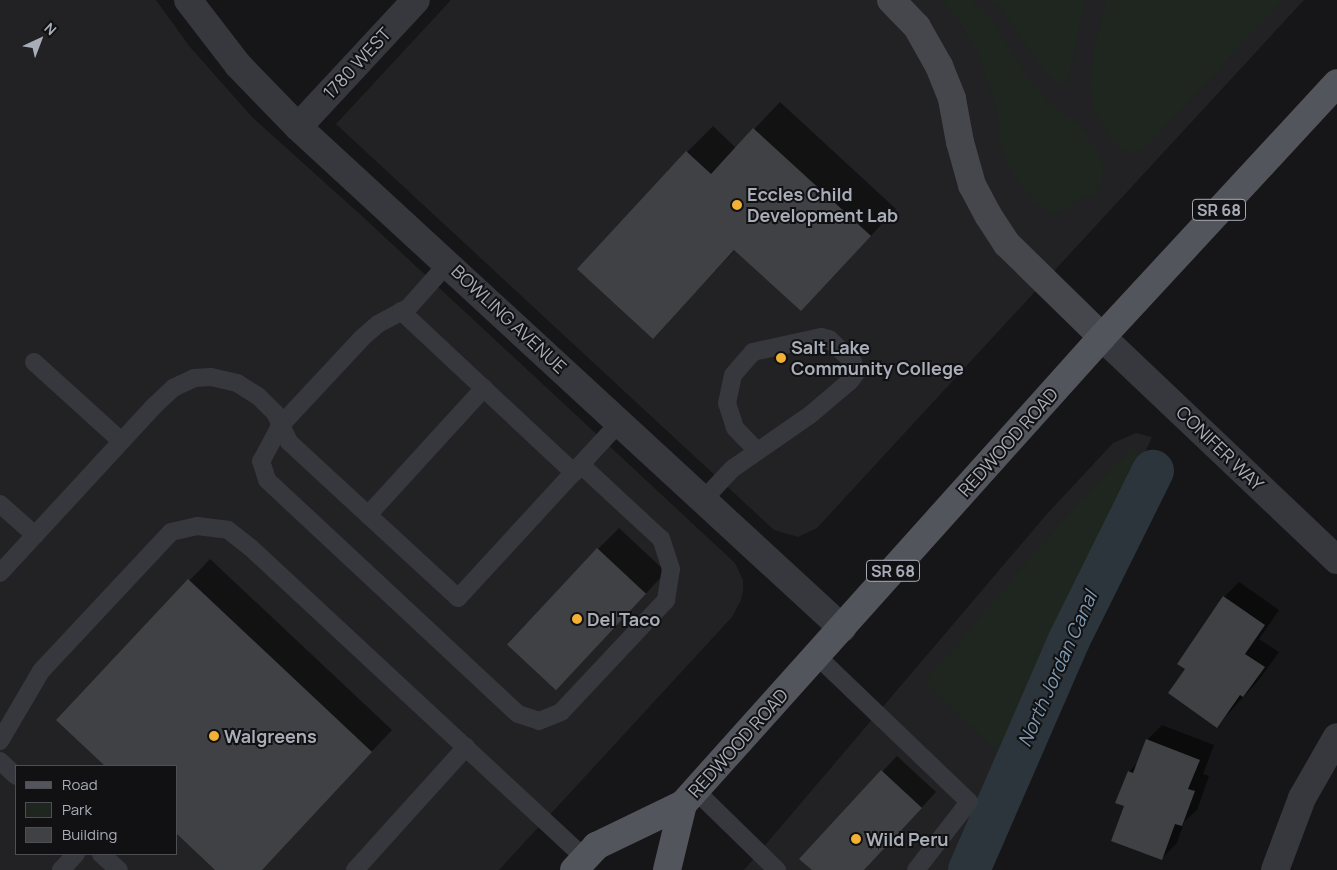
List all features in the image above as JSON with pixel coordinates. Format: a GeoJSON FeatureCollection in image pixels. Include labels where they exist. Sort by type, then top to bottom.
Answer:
{"type":"FeatureCollection","features":[{"type":"Feature","properties":{"kind":"main road","name":"REDWOOD ROAD"},"geometry":{"type":"LineString","coordinates":[[580,864],[596,846],[689,797],[1102,337],[1337,83]]}},
{"type":"Feature","properties":{"kind":"main road","name":"REDWOOD ROAD"},"geometry":{"type":"LineString","coordinates":[[667,870],[689,797]]}},
{"type":"Feature","properties":{"kind":"street","name":"BOWLING AVENUE"},"geometry":{"type":"LineString","coordinates":[[188,0],[238,65],[298,127],[448,263],[842,628]]}},
{"type":"Feature","properties":{"kind":"street","name":"1780 WEST"},"geometry":{"type":"LineString","coordinates":[[298,127],[416,0]]}},
{"type":"Feature","properties":{"kind":"street"},"geometry":{"type":"LineString","coordinates":[[891,0],[917,27],[939,66],[952,99],[960,142],[972,185],[988,215],[1007,244],[1102,337]]}},
{"type":"Feature","properties":{"kind":"street","name":"CONIFER WAY"},"geometry":{"type":"LineString","coordinates":[[1102,337],[1337,560]]}},
{"type":"Feature","properties":{"kind":"street"},"geometry":{"type":"LineString","coordinates":[[1275,870],[1302,798],[1337,737]]}},
{"type":"Feature","properties":{"kind":"lane"},"geometry":{"type":"LineString","coordinates":[[401,311],[484,388],[661,539],[671,569],[666,600],[561,712],[539,721],[518,714],[267,480],[261,461],[280,426],[362,338],[378,324],[401,311],[408,308],[448,263]]}},
{"type":"Feature","properties":{"kind":"lane"},"geometry":{"type":"LineString","coordinates":[[704,499],[732,469],[756,450],[810,415],[850,382],[856,373],[853,362],[829,339],[821,337],[753,352],[733,375],[727,403],[735,428],[756,450]]}},
{"type":"Feature","properties":{"kind":"lane"},"geometry":{"type":"LineString","coordinates":[[34,362],[121,441]]}},
{"type":"Feature","properties":{"kind":"lane"},"geometry":{"type":"LineString","coordinates":[[0,573],[154,406],[173,388],[194,378],[211,377],[236,383],[258,396],[275,413],[289,442],[458,598],[620,422]]}},
{"type":"Feature","properties":{"kind":"lane"},"geometry":{"type":"LineString","coordinates":[[368,515],[484,388]]}},
{"type":"Feature","properties":{"kind":"lane"},"geometry":{"type":"LineString","coordinates":[[0,504],[35,535]]}},
{"type":"Feature","properties":{"kind":"lane"},"geometry":{"type":"LineString","coordinates":[[0,741],[41,671],[171,532],[197,526],[228,530],[251,548],[466,747],[580,864]]}},
{"type":"Feature","properties":{"kind":"lane"},"geometry":{"type":"LineString","coordinates":[[817,656],[969,802],[916,870]]}},
{"type":"Feature","properties":{"kind":"lane"},"geometry":{"type":"LineString","coordinates":[[354,870],[466,747]]}},
{"type":"Feature","properties":{"kind":"lane"},"geometry":{"type":"LineString","coordinates":[[0,762],[15,775]]}},
{"type":"Feature","properties":{"kind":"lane"},"geometry":{"type":"LineString","coordinates":[[689,797],[776,870]]}},
{"type":"Feature","properties":{"kind":"lane"},"geometry":{"type":"LineString","coordinates":[[61,870],[75,855]]}},
{"type":"Feature","properties":{"kind":"lane"},"geometry":{"type":"LineString","coordinates":[[102,855],[119,870]]}},
{"type":"Feature","properties":{"kind":"shaded area"},"geometry":{"type":"Polygon","coordinates":[[[0,0],[156,0],[190,47],[252,117],[363,217],[735,563],[743,580],[743,591],[741,600],[732,617],[499,870],[0,870],[0,0]]]}},
{"type":"Feature","properties":{"kind":"shaded area","name":"Salt Lake Community College"},"geometry":{"type":"Polygon","coordinates":[[[451,0],[1304,0],[817,528],[798,537],[774,530],[336,124],[451,0]]]}},
{"type":"Feature","properties":{"kind":"shaded area"},"geometry":{"type":"Polygon","coordinates":[[[1136,433],[1152,437],[956,870],[744,870],[1047,514],[1113,443],[1136,433]]]}},
{"type":"Feature","properties":{"kind":"green space"},"geometry":{"type":"Polygon","coordinates":[[[942,0],[971,0],[990,17],[1025,74],[1050,103],[1082,128],[1098,151],[1103,169],[1102,184],[1093,195],[1079,199],[1063,212],[1053,213],[1037,204],[1022,187],[1009,165],[999,142],[998,117],[979,54],[963,27],[942,0]]]}},
{"type":"Feature","properties":{"kind":"green space"},"geometry":{"type":"Polygon","coordinates":[[[991,0],[1085,0],[1070,72],[1066,81],[1058,84],[1042,68],[1003,11],[991,0]]]}},
{"type":"Feature","properties":{"kind":"green space"},"geometry":{"type":"Polygon","coordinates":[[[1107,0],[1283,0],[1142,151],[1126,152],[1114,144],[1094,112],[1090,85],[1094,49],[1107,0]]]}},
{"type":"Feature","properties":{"kind":"green space"},"geometry":{"type":"Polygon","coordinates":[[[1133,447],[1143,456],[997,751],[924,683],[1077,504],[1133,447]]]}},
{"type":"Feature","properties":{"kind":"building","name":"Eccles Child Development Lab"},"geometry":{"type":"Polygon","coordinates":[[[753,128],[871,236],[801,311],[734,250],[653,339],[577,269],[686,151],[711,174],[753,128]]]}},
{"type":"Feature","properties":{"kind":"building","name":"Del Taco"},"geometry":{"type":"Polygon","coordinates":[[[597,548],[646,594],[556,690],[507,645],[597,548]]]}},
{"type":"Feature","properties":{"kind":"building","name":"Walgreens"},"geometry":{"type":"Polygon","coordinates":[[[188,579],[372,752],[262,870],[215,870],[178,835],[178,765],[104,765],[56,720],[188,579]]]}},
{"type":"Feature","properties":{"kind":"building"},"geometry":{"type":"Polygon","coordinates":[[[1223,596],[1265,625],[1245,654],[1265,667],[1243,697],[1240,695],[1217,728],[1168,693],[1185,669],[1177,664],[1223,596]]]}},
{"type":"Feature","properties":{"kind":"building"},"geometry":{"type":"Polygon","coordinates":[[[1146,739],[1200,760],[1188,789],[1195,791],[1182,826],[1175,824],[1162,860],[1111,841],[1124,806],[1115,803],[1128,771],[1133,773],[1146,739]]]}},
{"type":"Feature","properties":{"kind":"building"},"geometry":{"type":"Polygon","coordinates":[[[881,770],[922,808],[864,870],[812,870],[799,859],[881,770]]]}},
{"type":"Feature","properties":{"kind":"waterway","name":"North Jordan Canal"},"geometry":{"type":"LineString","coordinates":[[969,870],[1069,640],[1153,471]]}},
{"type":"Feature","properties":{"kind":"place","name":"Eccles Child Development Lab"},"geometry":{"type":"Point","coordinates":[737,205]}},
{"type":"Feature","properties":{"kind":"place","name":"Salt Lake Community College"},"geometry":{"type":"Point","coordinates":[781,358]}},
{"type":"Feature","properties":{"kind":"place","name":"Del Taco"},"geometry":{"type":"Point","coordinates":[577,619]}},
{"type":"Feature","properties":{"kind":"place","name":"Walgreens"},"geometry":{"type":"Point","coordinates":[214,736]}},
{"type":"Feature","properties":{"kind":"place","name":"Wild Peru"},"geometry":{"type":"Point","coordinates":[856,839]}}]}
